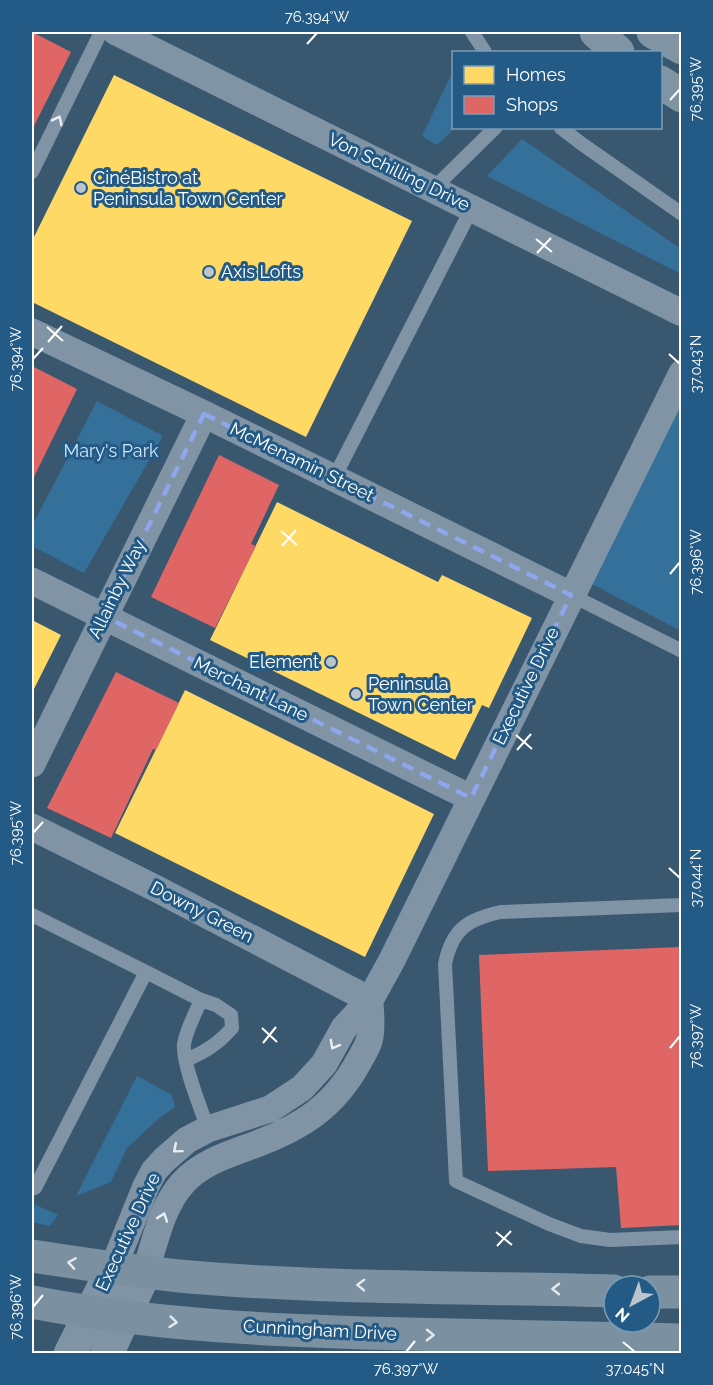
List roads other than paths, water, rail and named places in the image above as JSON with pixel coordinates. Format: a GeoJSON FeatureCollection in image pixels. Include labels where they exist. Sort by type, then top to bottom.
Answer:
{"type":"FeatureCollection","features":[{"type":"Feature","properties":{"kind":"highway"},"geometry":{"type":"LineString","coordinates":[[596,32],[617,51]]}},
{"type":"Feature","properties":{"kind":"highway"},"geometry":{"type":"LineString","coordinates":[[653,32],[681,48]]}},
{"type":"Feature","properties":{"kind":"highway"},"geometry":{"type":"LineString","coordinates":[[662,83],[681,96]]}},
{"type":"Feature","properties":{"kind":"main road"},"geometry":{"type":"LineString","coordinates":[[32,1256],[193,1277],[323,1284],[602,1291]]}},
{"type":"Feature","properties":{"kind":"main road"},"geometry":{"type":"LineString","coordinates":[[662,1292],[681,1292]]}},
{"type":"Feature","properties":{"kind":"main road","name":"Cunningham Drive"},"geometry":{"type":"LineString","coordinates":[[32,1302],[125,1317],[324,1332],[681,1340]]}},
{"type":"Feature","properties":{"kind":"street","name":"Von Schilling Drive"},"geometry":{"type":"LineString","coordinates":[[116,32],[681,313]]}},
{"type":"Feature","properties":{"kind":"street","name":"McMenamin Street"},"geometry":{"type":"LineString","coordinates":[[32,332],[204,414],[571,596]]}},
{"type":"Feature","properties":{"kind":"street","name":"Executive Drive"},"geometry":{"type":"LineString","coordinates":[[107,1353],[125,1317],[129,1270],[146,1186],[154,1171],[174,1150],[188,1140],[208,1129],[270,1108],[302,1088],[324,1064],[344,1028],[370,1000],[681,373]]}},
{"type":"Feature","properties":{"kind":"street","name":"Allainby Way"},"geometry":{"type":"LineString","coordinates":[[32,764],[204,414]]}},
{"type":"Feature","properties":{"kind":"street","name":"Merchant Lane"},"geometry":{"type":"LineString","coordinates":[[32,581],[471,798]]}},
{"type":"Feature","properties":{"kind":"street","name":"Downy Green"},"geometry":{"type":"LineString","coordinates":[[32,827],[166,893],[370,1000]]}},
{"type":"Feature","properties":{"kind":"street","name":"Executive Drive"},"geometry":{"type":"LineString","coordinates":[[70,1353],[90,1313],[129,1270],[182,1183],[195,1172],[231,1154],[285,1133],[320,1111],[336,1096],[349,1079],[370,1040],[370,1000]]}},
{"type":"Feature","properties":{"kind":"lane"},"geometry":{"type":"LineString","coordinates":[[32,172],[101,32]]}},
{"type":"Feature","properties":{"kind":"lane"},"geometry":{"type":"LineString","coordinates":[[472,32],[484,51]]}},
{"type":"Feature","properties":{"kind":"lane"},"geometry":{"type":"LineString","coordinates":[[433,189],[494,129]]}},
{"type":"Feature","properties":{"kind":"lane"},"geometry":{"type":"LineString","coordinates":[[562,129],[681,214]]}},
{"type":"Feature","properties":{"kind":"lane"},"geometry":{"type":"LineString","coordinates":[[333,478],[472,208]]}},
{"type":"Feature","properties":{"kind":"lane"},"geometry":{"type":"LineString","coordinates":[[571,596],[681,651]]}},
{"type":"Feature","properties":{"kind":"lane"},"geometry":{"type":"LineString","coordinates":[[681,905],[489,914],[475,919],[455,936],[448,949],[446,964],[456,1181],[549,1224],[581,1236],[610,1240],[681,1237]]}},
{"type":"Feature","properties":{"kind":"lane"},"geometry":{"type":"LineString","coordinates":[[32,915],[201,1000],[216,1005],[231,1015],[232,1028],[222,1040],[207,1051],[186,1060]]}},
{"type":"Feature","properties":{"kind":"lane"},"geometry":{"type":"LineString","coordinates":[[32,1186],[35,1188],[146,972]]}},
{"type":"Feature","properties":{"kind":"lane"},"geometry":{"type":"LineString","coordinates":[[201,1000],[187,1033],[184,1047],[208,1129]]}},
{"type":"Feature","properties":{"kind":"place","name":"CinéBistro at Peninsula Town Center"},"geometry":{"type":"Point","coordinates":[81,188]}},
{"type":"Feature","properties":{"kind":"place","name":"Axis Lofts"},"geometry":{"type":"Point","coordinates":[209,272]}},
{"type":"Feature","properties":{"kind":"place","name":"Element"},"geometry":{"type":"Point","coordinates":[331,662]}},
{"type":"Feature","properties":{"kind":"place","name":"Peninsula Town Center"},"geometry":{"type":"Point","coordinates":[356,694]}},
{"type":"Feature","properties":{"kind":"park label","name":"Mary's Park"},"geometry":{"type":"Point","coordinates":[111,451]}}]}
